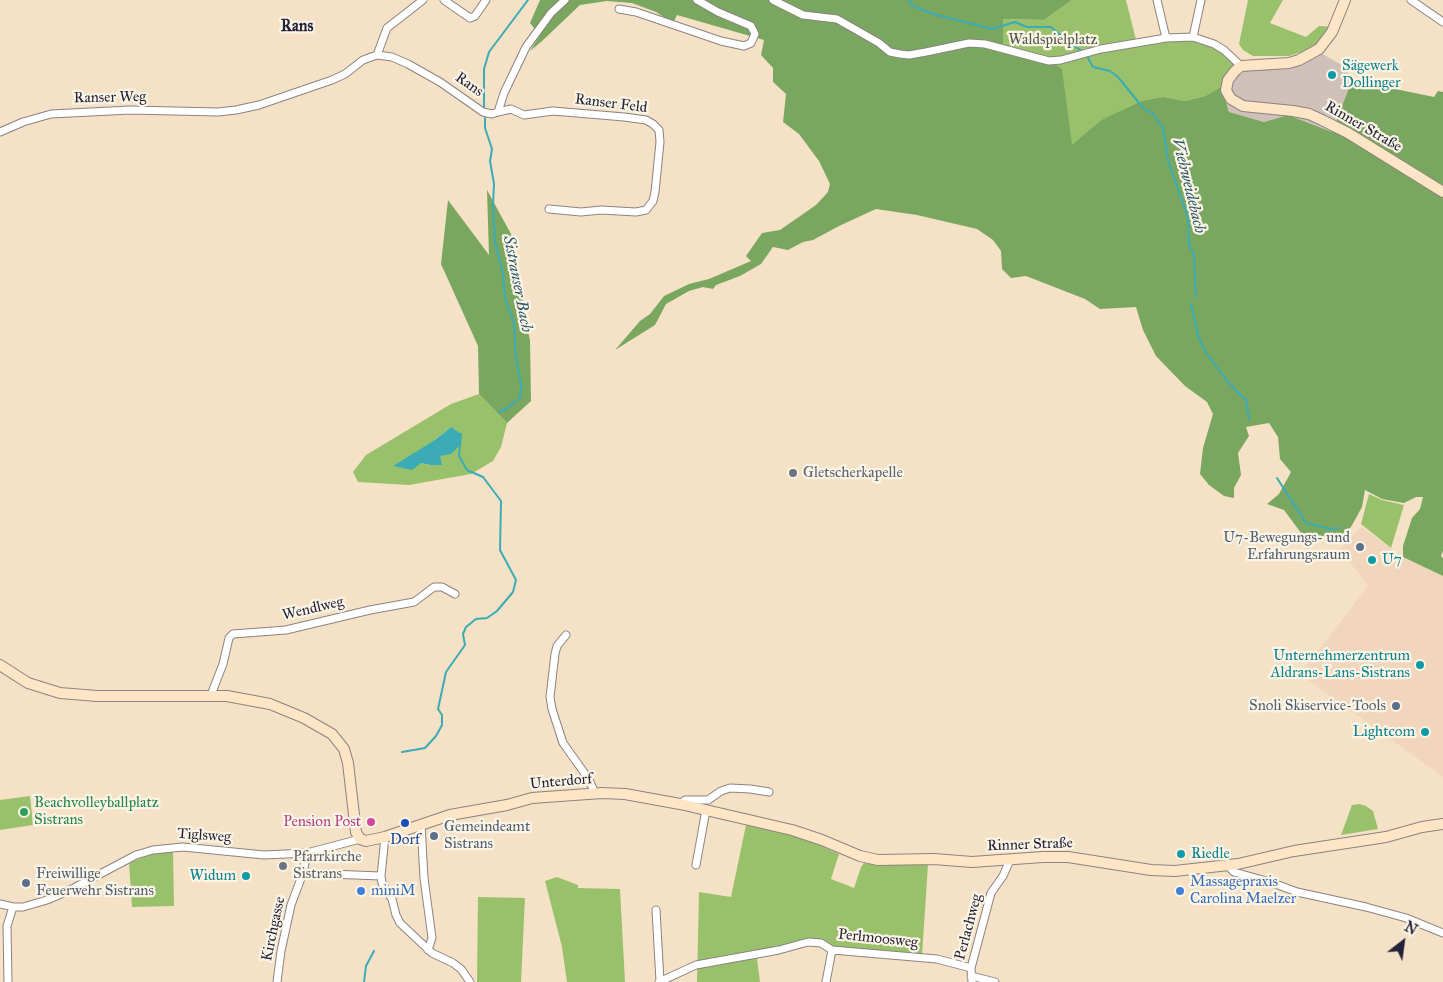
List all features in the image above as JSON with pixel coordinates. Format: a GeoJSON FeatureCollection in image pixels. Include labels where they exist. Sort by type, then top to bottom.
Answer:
{"type":"FeatureCollection","features":[{"type":"Feature","properties":{"kind":"main road"},"geometry":{"type":"LineString","coordinates":[[1241,66],[1289,62],[1310,55],[1324,45],[1332,32],[1345,0]]}},
{"type":"Feature","properties":{"kind":"main road","name":"Rinner Straße"},"geometry":{"type":"LineString","coordinates":[[1241,66],[1230,75],[1226,85],[1228,94],[1236,103],[1251,108],[1293,110],[1316,117],[1348,133],[1443,192]]}},
{"type":"Feature","properties":{"kind":"main road"},"geometry":{"type":"LineString","coordinates":[[0,666],[28,683],[67,694],[96,696],[211,694],[245,698],[270,704],[305,719],[336,738],[344,750],[347,759],[356,832],[360,839]]}},
{"type":"Feature","properties":{"kind":"main road","name":"Unterdorf"},"geometry":{"type":"LineString","coordinates":[[360,839],[385,837],[450,816],[532,798],[595,793],[625,794],[706,810]]}},
{"type":"Feature","properties":{"kind":"main road","name":"Rinner Straße"},"geometry":{"type":"LineString","coordinates":[[706,810],[801,832],[869,859],[934,859],[972,862],[1068,857],[1165,870],[1238,864],[1294,851],[1386,837],[1443,824]]}},
{"type":"Feature","properties":{"kind":"street"},"geometry":{"type":"LineString","coordinates":[[377,55],[387,28],[423,0]]}},
{"type":"Feature","properties":{"kind":"street"},"geometry":{"type":"LineString","coordinates":[[444,0],[470,18],[475,16],[486,0]]}},
{"type":"Feature","properties":{"kind":"street","name":"Rans"},"geometry":{"type":"LineString","coordinates":[[377,55],[392,57],[408,64],[440,82],[483,112],[492,114],[498,112],[517,64],[530,41],[548,16],[565,0]]}},
{"type":"Feature","properties":{"kind":"street"},"geometry":{"type":"LineString","coordinates":[[618,9],[636,12],[721,41],[744,46],[751,43],[755,34],[751,26],[718,12],[697,0]]}},
{"type":"Feature","properties":{"kind":"street"},"geometry":{"type":"LineString","coordinates":[[773,0],[803,15],[837,19],[879,42],[890,52],[900,54],[917,54],[969,43],[985,44],[1049,61],[1101,49],[1166,38],[1193,37],[1214,44],[1224,50],[1241,66]]}},
{"type":"Feature","properties":{"kind":"street"},"geometry":{"type":"LineString","coordinates":[[1157,0],[1166,38]]}},
{"type":"Feature","properties":{"kind":"street"},"geometry":{"type":"LineString","coordinates":[[1193,37],[1201,0]]}},
{"type":"Feature","properties":{"kind":"street"},"geometry":{"type":"LineString","coordinates":[[1412,0],[1443,22]]}},
{"type":"Feature","properties":{"kind":"street","name":"Ranser Weg"},"geometry":{"type":"LineString","coordinates":[[0,132],[23,122],[51,114],[130,110],[224,111],[259,105],[340,77],[363,60],[377,55]]}},
{"type":"Feature","properties":{"kind":"street","name":"Ranser Feld"},"geometry":{"type":"LineString","coordinates":[[498,112],[510,109],[524,115],[553,111],[624,117],[646,120],[659,130],[660,142],[654,197],[651,205],[646,210],[636,212],[601,210],[580,212],[549,209]]}},
{"type":"Feature","properties":{"kind":"street","name":"Wendlweg"},"geometry":{"type":"LineString","coordinates":[[211,694],[223,664],[229,638],[233,634],[286,630],[370,610],[414,602],[434,587],[442,586],[455,594]]}},
{"type":"Feature","properties":{"kind":"street"},"geometry":{"type":"LineString","coordinates":[[566,635],[557,646],[554,659],[550,697],[552,709],[563,743],[588,778],[595,793]]}},
{"type":"Feature","properties":{"kind":"street"},"geometry":{"type":"LineString","coordinates":[[680,804],[685,800],[708,800],[730,788],[750,788],[768,792]]}},
{"type":"Feature","properties":{"kind":"street"},"geometry":{"type":"LineString","coordinates":[[696,865],[706,810]]}},
{"type":"Feature","properties":{"kind":"street"},"geometry":{"type":"LineString","coordinates":[[421,824],[424,878],[432,938],[428,950]]}},
{"type":"Feature","properties":{"kind":"street"},"geometry":{"type":"LineString","coordinates":[[385,837],[382,883],[392,899],[397,919],[432,954],[458,966],[465,972],[470,982]]}},
{"type":"Feature","properties":{"kind":"street","name":"Tiglsweg"},"geometry":{"type":"LineString","coordinates":[[13,907],[23,907],[47,900],[136,855],[166,847],[203,847],[228,852],[264,854],[307,853],[360,839]]}},
{"type":"Feature","properties":{"kind":"street","name":"Kirchgasse"},"geometry":{"type":"LineString","coordinates":[[278,982],[281,951],[291,905],[303,873],[307,853]]}},
{"type":"Feature","properties":{"kind":"street","name":"Perlachweg"},"geometry":{"type":"LineString","coordinates":[[995,982],[971,975],[991,893],[1003,876],[1010,860]]}},
{"type":"Feature","properties":{"kind":"street"},"geometry":{"type":"LineString","coordinates":[[1227,865],[1234,872],[1262,879],[1297,892],[1406,918],[1443,933]]}},
{"type":"Feature","properties":{"kind":"street"},"geometry":{"type":"LineString","coordinates":[[303,873],[381,876]]}},
{"type":"Feature","properties":{"kind":"street"},"geometry":{"type":"LineString","coordinates":[[0,904],[13,907],[8,926],[8,982]]}},
{"type":"Feature","properties":{"kind":"street"},"geometry":{"type":"LineString","coordinates":[[656,910],[659,982]]}},
{"type":"Feature","properties":{"kind":"street","name":"Perlmoosweg"},"geometry":{"type":"LineString","coordinates":[[659,982],[696,965],[779,950],[808,942],[821,943],[832,950],[937,959],[971,975]]}},
{"type":"Feature","properties":{"kind":"street"},"geometry":{"type":"LineString","coordinates":[[826,982],[832,950]]}},
{"type":"Feature","properties":{"kind":"shaded area"},"geometry":{"type":"Polygon","coordinates":[[[1321,53],[1345,67],[1352,80],[1332,132],[1288,115],[1264,122],[1229,112],[1221,87],[1234,65],[1283,65],[1321,53]]]}},
{"type":"Feature","properties":{"kind":"shaded area"},"geometry":{"type":"Polygon","coordinates":[[[1361,527],[1403,557],[1443,576],[1443,777],[1300,674],[1368,586],[1340,549],[1361,527]]]}},
{"type":"Feature","properties":{"kind":"green space"},"geometry":{"type":"Polygon","coordinates":[[[540,0],[1072,0],[1044,20],[1003,19],[1003,44],[1049,61],[1062,69],[1072,145],[1101,120],[1142,101],[1164,97],[1185,101],[1205,96],[1221,87],[1229,112],[1264,122],[1288,115],[1332,132],[1352,80],[1434,97],[1438,91],[1443,92],[1443,551],[1441,556],[1443,558],[1443,576],[1403,557],[1403,546],[1412,518],[1420,509],[1423,497],[1416,497],[1404,503],[1382,499],[1365,490],[1362,507],[1351,527],[1337,538],[1301,533],[1284,510],[1267,504],[1279,494],[1291,472],[1280,459],[1278,437],[1269,423],[1246,427],[1249,436],[1238,453],[1241,475],[1234,488],[1234,498],[1224,496],[1209,485],[1200,474],[1203,448],[1213,414],[1207,402],[1185,386],[1156,356],[1143,330],[1136,307],[1100,309],[1085,299],[1026,276],[1011,278],[1002,269],[1001,251],[993,240],[977,229],[917,215],[876,209],[788,250],[773,247],[761,264],[740,276],[716,285],[713,289],[703,287],[689,291],[666,304],[655,325],[615,350],[640,321],[650,314],[664,296],[689,284],[709,279],[751,261],[746,256],[762,233],[780,230],[816,205],[828,192],[830,184],[819,161],[799,134],[783,122],[786,94],[773,82],[773,68],[761,55],[764,40],[677,15],[673,23],[656,12],[632,3],[607,1],[580,5],[530,51],[540,35],[530,23],[540,0]]]}},
{"type":"Feature","properties":{"kind":"green space","name":"Waldspielplatz"},"geometry":{"type":"Polygon","coordinates":[[[1072,0],[1126,0],[1136,40],[1083,49],[1082,52],[1193,37],[1224,52],[1234,65],[1221,87],[1205,96],[1185,101],[1164,97],[1101,120],[1072,146],[1003,45],[1003,19],[1044,20],[1072,0]]]}},
{"type":"Feature","properties":{"kind":"green space"},"geometry":{"type":"Polygon","coordinates":[[[1248,0],[1283,0],[1270,23],[1306,37],[1319,26],[1338,27],[1314,48],[1289,56],[1253,56],[1243,50],[1239,44],[1248,0]]]}},
{"type":"Feature","properties":{"kind":"green space"},"geometry":{"type":"Polygon","coordinates":[[[487,190],[511,234],[530,341],[531,401],[507,423],[479,394],[478,346],[441,264],[448,200],[489,255],[487,190]]]}},
{"type":"Feature","properties":{"kind":"green space"},"geometry":{"type":"Polygon","coordinates":[[[479,394],[507,423],[501,447],[493,461],[471,474],[409,485],[358,482],[353,472],[366,455],[451,404],[479,394]],[[451,427],[435,440],[421,463],[430,465],[440,456],[451,427]]]}},
{"type":"Feature","properties":{"kind":"green space"},"geometry":{"type":"Polygon","coordinates":[[[1369,494],[1382,500],[1404,505],[1391,548],[1361,524],[1369,494]]]}},
{"type":"Feature","properties":{"kind":"green space"},"geometry":{"type":"Polygon","coordinates":[[[30,796],[33,825],[0,830],[0,800],[30,796]]]}},
{"type":"Feature","properties":{"kind":"green space"},"geometry":{"type":"Polygon","coordinates":[[[1359,804],[1373,811],[1378,829],[1341,835],[1352,805],[1359,804]]]}},
{"type":"Feature","properties":{"kind":"green space"},"geometry":{"type":"Polygon","coordinates":[[[746,825],[803,838],[839,854],[831,879],[854,888],[864,863],[928,865],[922,955],[836,948],[825,941],[756,951],[760,982],[697,982],[699,892],[731,897],[746,825]]]}},
{"type":"Feature","properties":{"kind":"green space"},"geometry":{"type":"Polygon","coordinates":[[[157,852],[173,852],[174,906],[132,907],[129,863],[157,852]]]}},
{"type":"Feature","properties":{"kind":"green space"},"geometry":{"type":"Polygon","coordinates":[[[557,877],[578,885],[578,888],[620,889],[625,982],[567,982],[562,947],[545,881],[557,877]]]}},
{"type":"Feature","properties":{"kind":"green space"},"geometry":{"type":"Polygon","coordinates":[[[478,897],[525,898],[521,982],[477,982],[478,897]]]}},
{"type":"Feature","properties":{"kind":"water"},"geometry":{"type":"Polygon","coordinates":[[[451,427],[461,434],[460,445],[451,454],[440,456],[442,465],[421,463],[412,470],[393,466],[435,440],[451,427]]]}},
{"type":"Feature","properties":{"kind":"waterway","name":"Sistranser Bach"},"geometry":{"type":"LineString","coordinates":[[484,107],[484,69],[489,52],[528,0]]}},
{"type":"Feature","properties":{"kind":"waterway","name":"Viehweidebach"},"geometry":{"type":"LineString","coordinates":[[909,0],[913,6],[933,14],[992,29],[1015,22],[1027,27],[1051,27],[1082,51]]}},
{"type":"Feature","properties":{"kind":"waterway","name":"Viehweidebach"},"geometry":{"type":"LineString","coordinates":[[1087,56],[1093,67],[1110,71],[1118,77],[1143,108],[1153,114],[1163,128],[1168,160],[1188,218],[1189,246],[1194,254],[1196,297]]}},
{"type":"Feature","properties":{"kind":"waterway","name":"Sistranser Bach"},"geometry":{"type":"LineString","coordinates":[[485,118],[485,128],[492,149],[490,161],[494,184],[495,242],[503,274],[505,298],[514,323],[516,359],[521,385],[520,398],[499,412]]}},
{"type":"Feature","properties":{"kind":"waterway","name":"Viehweidebach"},"geometry":{"type":"LineString","coordinates":[[1191,304],[1198,335],[1205,351],[1228,382],[1246,400],[1249,419]]}},
{"type":"Feature","properties":{"kind":"waterway","name":"Sistranser Bach"},"geometry":{"type":"LineString","coordinates":[[402,752],[425,748],[436,736],[442,725],[442,715],[438,709],[446,672],[465,645],[463,634],[466,627],[476,619],[487,618],[497,611],[513,592],[516,580],[500,550],[501,501],[483,477],[467,470],[459,456],[461,434]]}},
{"type":"Feature","properties":{"kind":"waterway","name":"Viehweidebach"},"geometry":{"type":"LineString","coordinates":[[1277,478],[1306,523],[1330,529],[1339,528]]}},
{"type":"Feature","properties":{"kind":"waterway","name":"Sistranser Bach"},"geometry":{"type":"LineString","coordinates":[[364,982],[366,966],[374,951]]}},
{"type":"Feature","properties":{"kind":"place","name":"Sägewerk Dollinger"},"geometry":{"type":"Point","coordinates":[1332,75]}},
{"type":"Feature","properties":{"kind":"place","name":"Gletscherkapelle"},"geometry":{"type":"Point","coordinates":[793,473]}},
{"type":"Feature","properties":{"kind":"place","name":"U7-Bewegungs- und Erfahrungsraum"},"geometry":{"type":"Point","coordinates":[1360,547]}},
{"type":"Feature","properties":{"kind":"place","name":"U7"},"geometry":{"type":"Point","coordinates":[1372,560]}},
{"type":"Feature","properties":{"kind":"place","name":"Unternehmerzentrum Aldrans-Lans-Sistrans"},"geometry":{"type":"Point","coordinates":[1420,665]}},
{"type":"Feature","properties":{"kind":"place","name":"Snoli Skiservice-Tools"},"geometry":{"type":"Point","coordinates":[1396,706]}},
{"type":"Feature","properties":{"kind":"place","name":"Lightcom"},"geometry":{"type":"Point","coordinates":[1425,732]}},
{"type":"Feature","properties":{"kind":"place","name":"Beachvolleyballplatz Sistrans"},"geometry":{"type":"Point","coordinates":[24,812]}},
{"type":"Feature","properties":{"kind":"place","name":"Pension Post"},"geometry":{"type":"Point","coordinates":[371,822]}},
{"type":"Feature","properties":{"kind":"place","name":"Dorf"},"geometry":{"type":"Point","coordinates":[405,823]}},
{"type":"Feature","properties":{"kind":"place","name":"Gemeindeamt Sistrans"},"geometry":{"type":"Point","coordinates":[434,836]}},
{"type":"Feature","properties":{"kind":"place","name":"Riedle"},"geometry":{"type":"Point","coordinates":[1181,854]}},
{"type":"Feature","properties":{"kind":"place","name":"Pfarrkirche Sistrans"},"geometry":{"type":"Point","coordinates":[283,866]}},
{"type":"Feature","properties":{"kind":"place","name":"Widum"},"geometry":{"type":"Point","coordinates":[246,876]}},
{"type":"Feature","properties":{"kind":"place","name":"Freiwillige Feuerwehr Sistrans"},"geometry":{"type":"Point","coordinates":[26,883]}},
{"type":"Feature","properties":{"kind":"place","name":"miniM"},"geometry":{"type":"Point","coordinates":[361,891]}},
{"type":"Feature","properties":{"kind":"place","name":"Massagepraxis Carolina Maelzer"},"geometry":{"type":"Point","coordinates":[1180,891]}},
{"type":"Feature","properties":{"kind":"district","name":"Rans"},"geometry":{"type":"Point","coordinates":[297,27]}}]}
